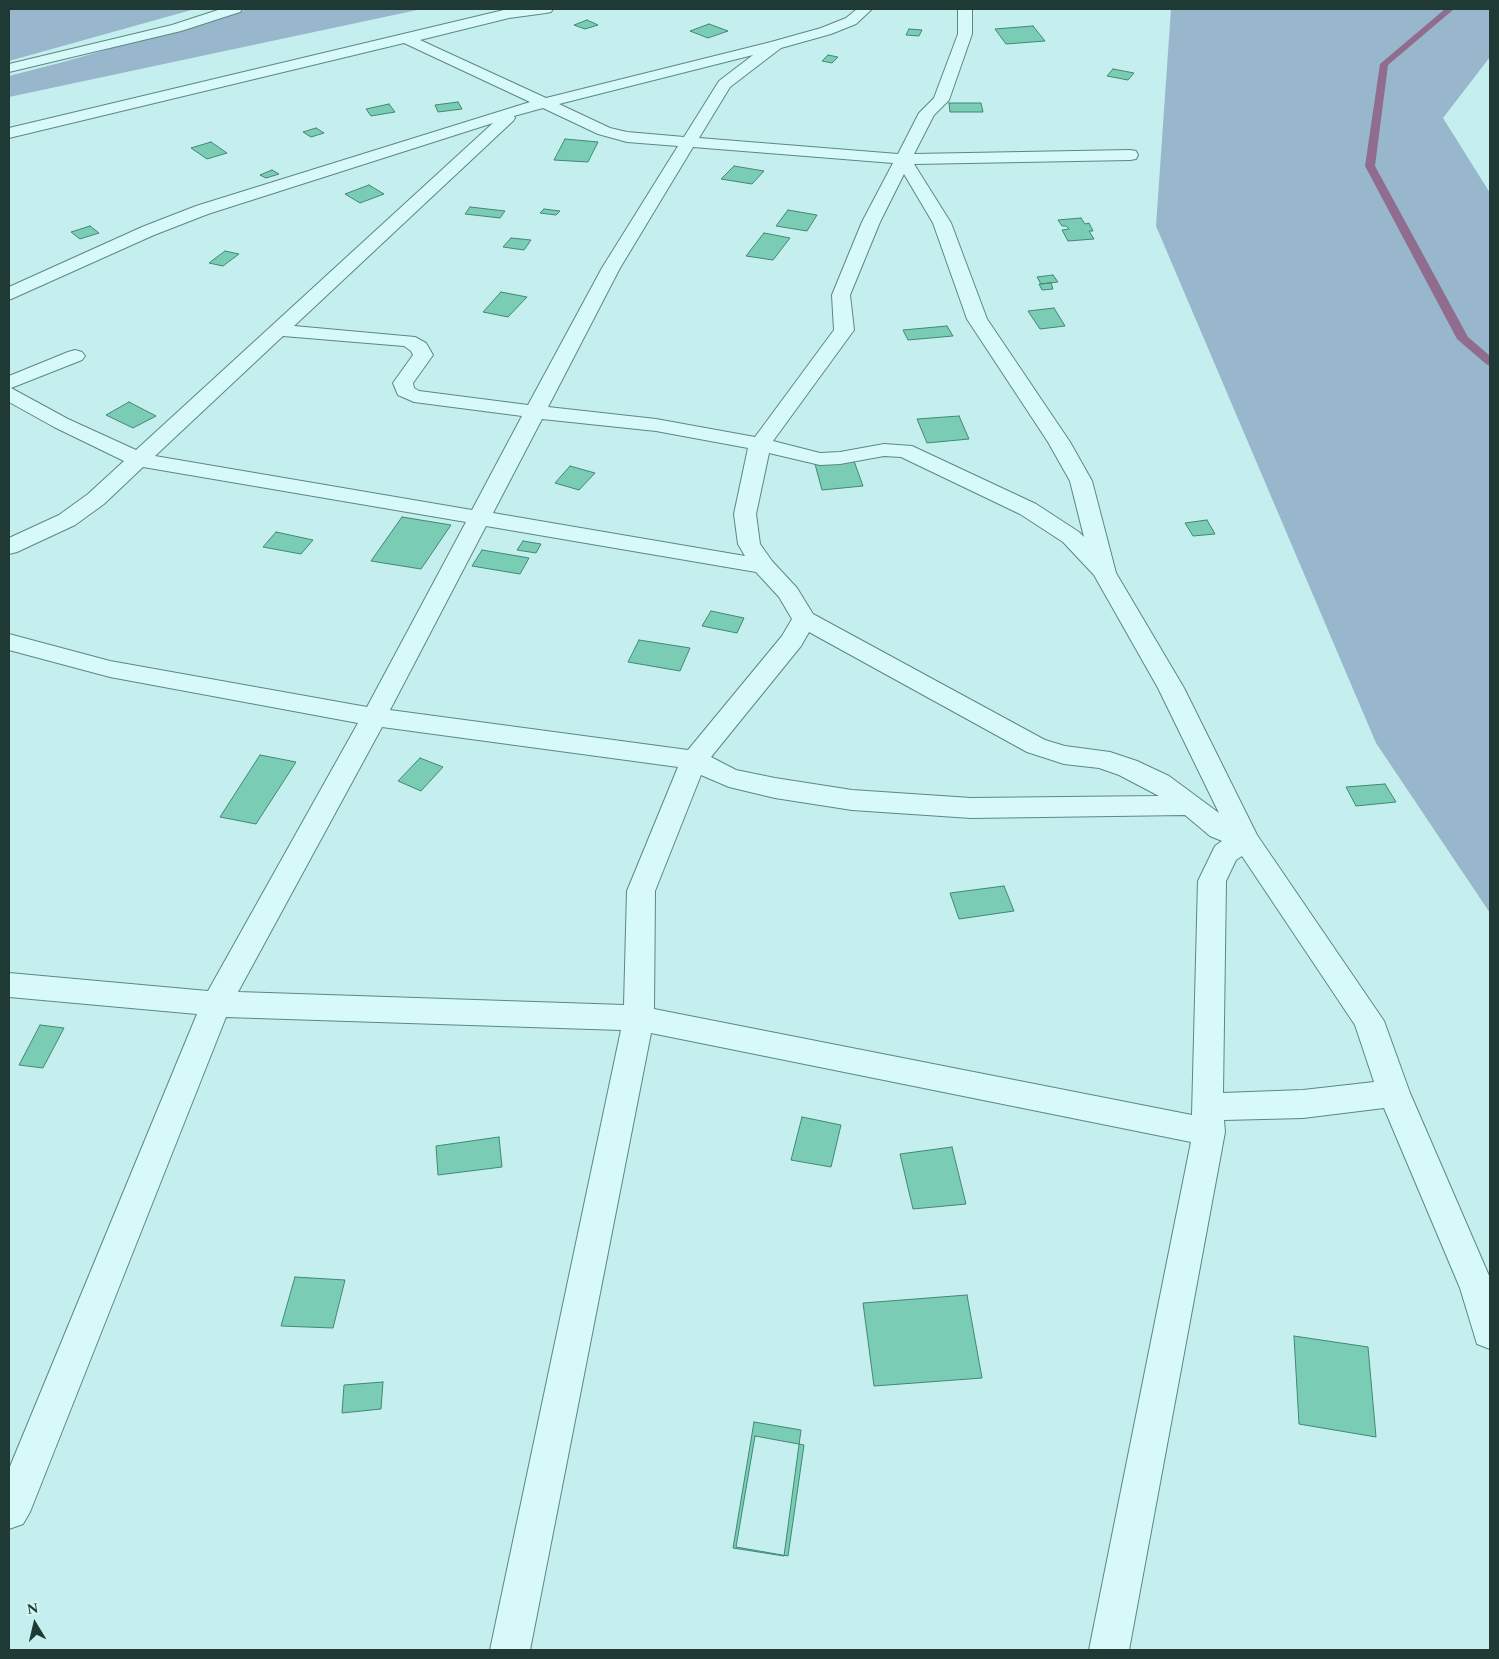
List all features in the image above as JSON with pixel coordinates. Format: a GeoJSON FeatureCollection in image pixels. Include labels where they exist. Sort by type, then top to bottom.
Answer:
{"type":"FeatureCollection","features":[{"type":"Feature","properties":{"kind":"street"},"geometry":{"type":"LineString","coordinates":[[9,68],[176,28],[236,9]]}},
{"type":"Feature","properties":{"kind":"street"},"geometry":{"type":"LineString","coordinates":[[9,133],[514,12],[546,9]]}},
{"type":"Feature","properties":{"kind":"street"},"geometry":{"type":"LineString","coordinates":[[9,294],[148,231],[194,213],[545,102],[776,45],[840,26],[852,21],[865,9]]}},
{"type":"Feature","properties":{"kind":"street"},"geometry":{"type":"LineString","coordinates":[[965,9],[965,34],[941,100],[927,113],[871,222],[841,295],[840,310],[844,330],[760,444],[745,514],[749,544],[763,566],[789,593],[804,619],[1036,746],[1064,755],[1102,760],[1128,768],[1160,783],[1220,829],[1246,840]]}},
{"type":"Feature","properties":{"kind":"street"},"geometry":{"type":"LineString","coordinates":[[405,38],[614,134],[627,137],[904,159],[1130,155]]}},
{"type":"Feature","properties":{"kind":"street"},"geometry":{"type":"LineString","coordinates":[[11,1501],[216,1004],[374,717],[611,268],[724,84],[776,45]]}},
{"type":"Feature","properties":{"kind":"street"},"geometry":{"type":"LineString","coordinates":[[9,548],[67,520],[96,499],[514,111]]}},
{"type":"Feature","properties":{"kind":"street"},"geometry":{"type":"LineString","coordinates":[[904,159],[942,223],[966,294],[977,319],[1059,442],[1081,481],[1104,573]]}},
{"type":"Feature","properties":{"kind":"street"},"geometry":{"type":"LineString","coordinates":[[277,330],[408,340],[419,347],[423,355],[403,383],[405,390],[414,396],[656,426],[760,444],[820,459],[840,458],[884,450],[904,451],[1028,509],[1071,537],[1104,573],[1171,688],[1246,840],[1369,1021],[1394,1093],[1478,1288],[1490,1332]]}},
{"type":"Feature","properties":{"kind":"street"},"geometry":{"type":"LineString","coordinates":[[9,383],[75,356]]}},
{"type":"Feature","properties":{"kind":"street"},"geometry":{"type":"LineString","coordinates":[[9,394],[60,423],[139,460],[763,566]]}},
{"type":"Feature","properties":{"kind":"street"},"geometry":{"type":"LineString","coordinates":[[510,1650],[639,1018],[641,891],[694,760],[792,640],[804,619]]}},
{"type":"Feature","properties":{"kind":"street"},"geometry":{"type":"LineString","coordinates":[[9,642],[110,669],[374,717],[694,760],[729,778],[775,788],[852,800],[971,808],[1191,805]]}},
{"type":"Feature","properties":{"kind":"street"},"geometry":{"type":"LineString","coordinates":[[1109,1650],[1208,1119],[1212,881],[1225,853],[1246,840]]}},
{"type":"Feature","properties":{"kind":"street"},"geometry":{"type":"LineString","coordinates":[[9,985],[216,1004],[639,1018],[1208,1119],[1303,1104],[1394,1093]]}},
{"type":"Feature","properties":{"kind":"shaded area"},"geometry":{"type":"Polygon","coordinates":[[[9,9],[195,9],[9,61],[9,9]]]}},
{"type":"Feature","properties":{"kind":"shaded area"},"geometry":{"type":"Polygon","coordinates":[[[248,9],[422,9],[9,97],[9,76],[248,9]]]}},
{"type":"Feature","properties":{"kind":"shaded area"},"geometry":{"type":"Polygon","coordinates":[[[1171,9],[1490,9],[1490,57],[1443,118],[1490,193],[1490,913],[1376,743],[1156,226],[1171,9]]]}},
{"type":"Feature","properties":{"kind":"building"},"geometry":{"type":"Polygon","coordinates":[[[587,20],[598,25],[585,29],[574,25],[587,20]]]}},
{"type":"Feature","properties":{"kind":"building"},"geometry":{"type":"Polygon","coordinates":[[[709,24],[728,31],[708,38],[690,31],[709,24]]]}},
{"type":"Feature","properties":{"kind":"building"},"geometry":{"type":"Polygon","coordinates":[[[1033,26],[1045,41],[1006,44],[995,29],[1033,26]]]}},
{"type":"Feature","properties":{"kind":"building"},"geometry":{"type":"Polygon","coordinates":[[[909,29],[922,30],[919,36],[906,35],[909,29]]]}},
{"type":"Feature","properties":{"kind":"building"},"geometry":{"type":"Polygon","coordinates":[[[828,55],[838,57],[832,63],[822,61],[828,55]]]}},
{"type":"Feature","properties":{"kind":"building"},"geometry":{"type":"Polygon","coordinates":[[[1113,69],[1134,73],[1128,80],[1107,76],[1113,69]]]}},
{"type":"Feature","properties":{"kind":"building"},"geometry":{"type":"Polygon","coordinates":[[[458,102],[462,109],[438,112],[435,105],[458,102]]]}},
{"type":"Feature","properties":{"kind":"building"},"geometry":{"type":"Polygon","coordinates":[[[949,103],[981,103],[983,112],[950,112],[949,103]]]}},
{"type":"Feature","properties":{"kind":"building"},"geometry":{"type":"Polygon","coordinates":[[[389,104],[395,112],[371,116],[366,109],[389,104]]]}},
{"type":"Feature","properties":{"kind":"building"},"geometry":{"type":"Polygon","coordinates":[[[316,128],[324,133],[311,137],[303,132],[316,128]]]}},
{"type":"Feature","properties":{"kind":"building"},"geometry":{"type":"Polygon","coordinates":[[[565,139],[598,142],[588,162],[554,160],[565,139]]]}},
{"type":"Feature","properties":{"kind":"building"},"geometry":{"type":"Polygon","coordinates":[[[211,142],[227,153],[207,159],[191,148],[211,142]]]}},
{"type":"Feature","properties":{"kind":"building"},"geometry":{"type":"Polygon","coordinates":[[[734,166],[764,171],[752,184],[721,179],[734,166]]]}},
{"type":"Feature","properties":{"kind":"building"},"geometry":{"type":"Polygon","coordinates":[[[272,170],[279,174],[266,178],[260,175],[272,170]]]}},
{"type":"Feature","properties":{"kind":"building"},"geometry":{"type":"Polygon","coordinates":[[[369,185],[384,194],[360,203],[345,194],[369,185]]]}},
{"type":"Feature","properties":{"kind":"building"},"geometry":{"type":"Polygon","coordinates":[[[470,207],[505,211],[500,218],[465,214],[470,207]]]}},
{"type":"Feature","properties":{"kind":"building"},"geometry":{"type":"Polygon","coordinates":[[[544,209],[560,211],[556,215],[540,213],[544,209]]]}},
{"type":"Feature","properties":{"kind":"building"},"geometry":{"type":"Polygon","coordinates":[[[788,210],[817,215],[807,231],[776,226],[788,210]]]}},
{"type":"Feature","properties":{"kind":"building"},"geometry":{"type":"Polygon","coordinates":[[[1081,218],[1085,224],[1089,223],[1093,231],[1089,231],[1094,239],[1068,241],[1062,230],[1069,229],[1066,226],[1062,226],[1058,220],[1081,218]]]}},
{"type":"Feature","properties":{"kind":"building"},"geometry":{"type":"Polygon","coordinates":[[[90,226],[99,233],[80,239],[71,232],[90,226]]]}},
{"type":"Feature","properties":{"kind":"building"},"geometry":{"type":"Polygon","coordinates":[[[764,233],[790,238],[773,260],[746,256],[764,233]]]}},
{"type":"Feature","properties":{"kind":"building"},"geometry":{"type":"Polygon","coordinates":[[[511,238],[531,240],[524,250],[503,247],[511,238]]]}},
{"type":"Feature","properties":{"kind":"building"},"geometry":{"type":"Polygon","coordinates":[[[225,251],[239,254],[223,266],[209,263],[225,251]]]}},
{"type":"Feature","properties":{"kind":"building"},"geometry":{"type":"Polygon","coordinates":[[[1053,275],[1058,282],[1041,284],[1037,277],[1053,275]]]}},
{"type":"Feature","properties":{"kind":"building"},"geometry":{"type":"Polygon","coordinates":[[[1051,283],[1053,289],[1042,290],[1039,284],[1051,283]]]}},
{"type":"Feature","properties":{"kind":"building"},"geometry":{"type":"Polygon","coordinates":[[[501,292],[527,297],[508,317],[483,312],[501,292]]]}},
{"type":"Feature","properties":{"kind":"building"},"geometry":{"type":"Polygon","coordinates":[[[1054,308],[1065,326],[1040,329],[1028,311],[1054,308]]]}},
{"type":"Feature","properties":{"kind":"building"},"geometry":{"type":"Polygon","coordinates":[[[947,326],[953,336],[908,340],[903,330],[947,326]]]}},
{"type":"Feature","properties":{"kind":"building"},"geometry":{"type":"Polygon","coordinates":[[[129,402],[156,416],[133,428],[106,415],[129,402]]]}},
{"type":"Feature","properties":{"kind":"building"},"geometry":{"type":"Polygon","coordinates":[[[959,416],[969,439],[927,443],[917,419],[959,416]]]}},
{"type":"Feature","properties":{"kind":"building"},"geometry":{"type":"Polygon","coordinates":[[[854,461],[863,486],[822,490],[815,464],[854,461]]]}},
{"type":"Feature","properties":{"kind":"building"},"geometry":{"type":"Polygon","coordinates":[[[570,466],[595,473],[579,490],[555,483],[570,466]]]}},
{"type":"Feature","properties":{"kind":"building"},"geometry":{"type":"Polygon","coordinates":[[[402,517],[451,525],[421,569],[371,561],[402,517]]]}},
{"type":"Feature","properties":{"kind":"building"},"geometry":{"type":"Polygon","coordinates":[[[1207,520],[1215,534],[1193,536],[1185,523],[1207,520]]]}},
{"type":"Feature","properties":{"kind":"building"},"geometry":{"type":"Polygon","coordinates":[[[276,532],[313,540],[301,554],[263,547],[276,532]]]}},
{"type":"Feature","properties":{"kind":"building"},"geometry":{"type":"Polygon","coordinates":[[[523,541],[541,544],[536,553],[517,550],[523,541]]]}},
{"type":"Feature","properties":{"kind":"building"},"geometry":{"type":"Polygon","coordinates":[[[482,550],[529,558],[520,574],[472,566],[482,550]]]}},
{"type":"Feature","properties":{"kind":"building"},"geometry":{"type":"Polygon","coordinates":[[[711,611],[744,618],[737,633],[702,626],[711,611]]]}},
{"type":"Feature","properties":{"kind":"building"},"geometry":{"type":"Polygon","coordinates":[[[639,640],[690,648],[680,671],[628,662],[639,640]]]}},
{"type":"Feature","properties":{"kind":"building"},"geometry":{"type":"Polygon","coordinates":[[[260,755],[296,762],[256,824],[220,817],[260,755]]]}},
{"type":"Feature","properties":{"kind":"building"},"geometry":{"type":"Polygon","coordinates":[[[420,758],[443,767],[421,791],[398,781],[420,758]]]}},
{"type":"Feature","properties":{"kind":"building"},"geometry":{"type":"Polygon","coordinates":[[[1385,784],[1396,802],[1356,806],[1346,787],[1385,784]]]}},
{"type":"Feature","properties":{"kind":"building"},"geometry":{"type":"Polygon","coordinates":[[[1004,886],[1014,911],[959,919],[950,893],[1004,886]]]}},
{"type":"Feature","properties":{"kind":"building"},"geometry":{"type":"Polygon","coordinates":[[[40,1025],[64,1028],[43,1068],[19,1065],[40,1025]]]}},
{"type":"Feature","properties":{"kind":"building"},"geometry":{"type":"Polygon","coordinates":[[[802,1117],[841,1125],[831,1167],[791,1160],[802,1117]]]}},
{"type":"Feature","properties":{"kind":"building"},"geometry":{"type":"Polygon","coordinates":[[[499,1137],[502,1167],[438,1175],[436,1146],[499,1137]]]}},
{"type":"Feature","properties":{"kind":"building"},"geometry":{"type":"Polygon","coordinates":[[[952,1147],[966,1204],[913,1209],[900,1154],[952,1147]]]}},
{"type":"Feature","properties":{"kind":"building"},"geometry":{"type":"Polygon","coordinates":[[[295,1277],[345,1280],[333,1328],[281,1326],[295,1277]]]}},
{"type":"Feature","properties":{"kind":"building"},"geometry":{"type":"Polygon","coordinates":[[[967,1295],[982,1378],[874,1386],[863,1303],[967,1295]]]}},
{"type":"Feature","properties":{"kind":"building"},"geometry":{"type":"Polygon","coordinates":[[[1294,1336],[1368,1347],[1376,1437],[1299,1424],[1294,1336]]]}},
{"type":"Feature","properties":{"kind":"building"},"geometry":{"type":"Polygon","coordinates":[[[383,1382],[381,1409],[342,1413],[344,1385],[383,1382]]]}},
{"type":"Feature","properties":{"kind":"building"},"geometry":{"type":"Polygon","coordinates":[[[754,1422],[801,1430],[784,1556],[733,1548],[754,1422]]]}},
{"type":"Feature","properties":{"kind":"building"},"geometry":{"type":"Polygon","coordinates":[[[755,1436],[804,1445],[788,1556],[736,1547],[755,1436]]]}},
{"type":"Feature","properties":{"kind":"waterway"},"geometry":{"type":"LineString","coordinates":[[1450,9],[1384,64],[1370,166],[1463,339],[1490,362]]}}]}
